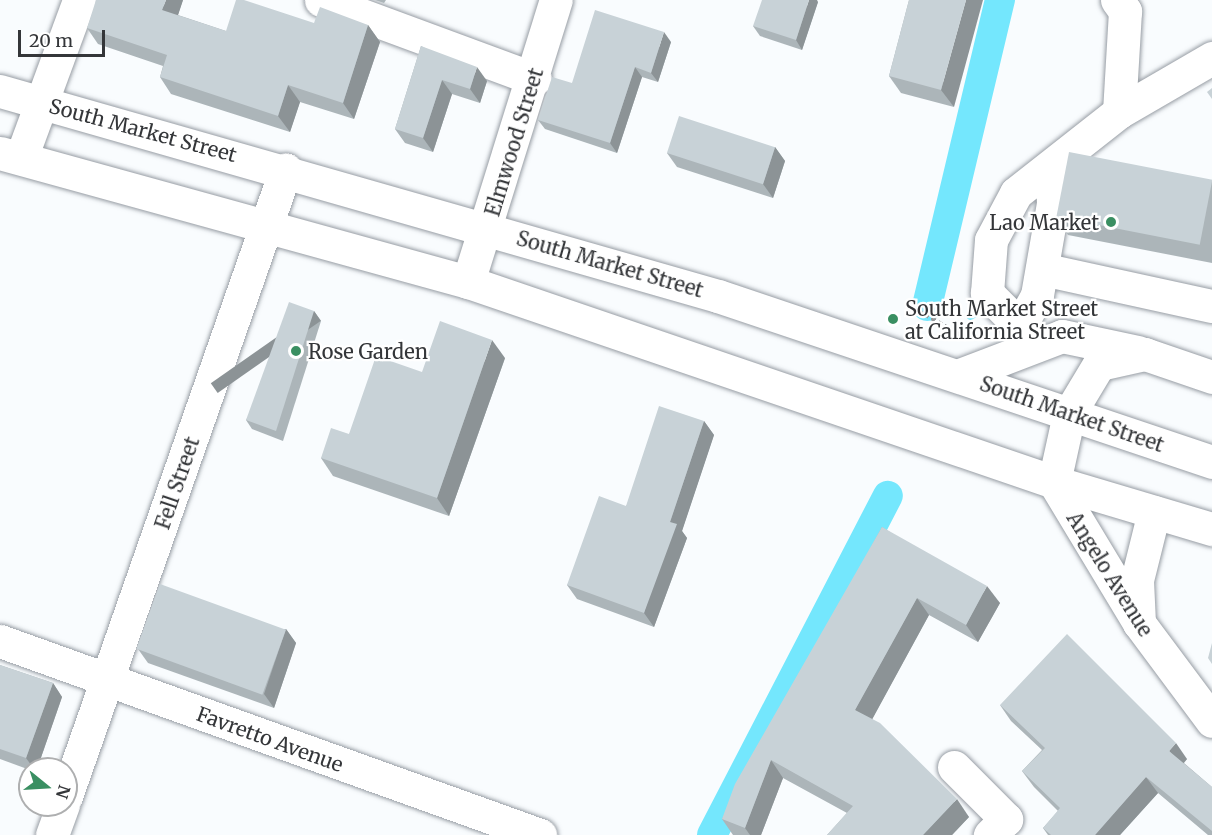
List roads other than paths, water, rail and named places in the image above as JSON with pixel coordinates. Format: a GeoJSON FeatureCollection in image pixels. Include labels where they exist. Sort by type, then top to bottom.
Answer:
{"type":"FeatureCollection","features":[{"type":"Feature","properties":{"kind":"street"},"geometry":{"type":"LineString","coordinates":[[79,0],[41,102],[10,155],[468,282],[1054,482],[1212,529]]}},
{"type":"Feature","properties":{"kind":"street"},"geometry":{"type":"LineString","coordinates":[[321,0],[535,79]]}},
{"type":"Feature","properties":{"kind":"street","name":"Elmwood Street"},"geometry":{"type":"LineString","coordinates":[[468,282],[535,79],[556,0]]}},
{"type":"Feature","properties":{"kind":"street"},"geometry":{"type":"LineString","coordinates":[[1119,111],[1126,4]]}},
{"type":"Feature","properties":{"kind":"street"},"geometry":{"type":"LineString","coordinates":[[1027,336],[987,293],[992,240],[1016,193],[1119,111],[1212,58]]}},
{"type":"Feature","properties":{"kind":"street","name":"South Market Street"},"geometry":{"type":"LineString","coordinates":[[0,91],[286,169],[487,228],[960,375],[1212,462]]}},
{"type":"Feature","properties":{"kind":"street"},"geometry":{"type":"LineString","coordinates":[[1027,336],[1037,295],[1053,203],[1051,167]]}},
{"type":"Feature","properties":{"kind":"street","name":"Fell Street"},"geometry":{"type":"LineString","coordinates":[[78,763],[286,169]]}},
{"type":"Feature","properties":{"kind":"street"},"geometry":{"type":"LineString","coordinates":[[1042,268],[1212,306]]}},
{"type":"Feature","properties":{"kind":"street"},"geometry":{"type":"LineString","coordinates":[[960,375],[1027,336],[1076,336],[1145,354],[1212,377]]}},
{"type":"Feature","properties":{"kind":"street"},"geometry":{"type":"LineString","coordinates":[[1054,482],[1069,414],[1099,364],[1145,354]]}},
{"type":"Feature","properties":{"kind":"street","name":"Angelo Avenue"},"geometry":{"type":"LineString","coordinates":[[1054,482],[1139,623],[1212,721]]}},
{"type":"Feature","properties":{"kind":"street"},"geometry":{"type":"LineString","coordinates":[[1139,623],[1137,580],[1154,512]]}},
{"type":"Feature","properties":{"kind":"street","name":"Favretto Avenue"},"geometry":{"type":"LineString","coordinates":[[0,641],[540,835]]}},
{"type":"Feature","properties":{"kind":"street"},"geometry":{"type":"LineString","coordinates":[[954,767],[1006,819],[990,835]]}},
{"type":"Feature","properties":{"kind":"street"},"geometry":{"type":"LineString","coordinates":[[51,835],[58,817]]}},
{"type":"Feature","properties":{"kind":"waterway"},"geometry":{"type":"LineString","coordinates":[[927,306],[1000,0]]}},
{"type":"Feature","properties":{"kind":"waterway"},"geometry":{"type":"LineString","coordinates":[[970,315],[985,306]]}},
{"type":"Feature","properties":{"kind":"waterway"},"geometry":{"type":"LineString","coordinates":[[712,835],[888,496]]}},
{"type":"Feature","properties":{"kind":"place","name":"Lao Market"},"geometry":{"type":"Point","coordinates":[1111,222]}},
{"type":"Feature","properties":{"kind":"place","name":"South Market Street at California Street"},"geometry":{"type":"Point","coordinates":[893,319]}},
{"type":"Feature","properties":{"kind":"place","name":"Rose Garden"},"geometry":{"type":"Point","coordinates":[296,351]}}]}
